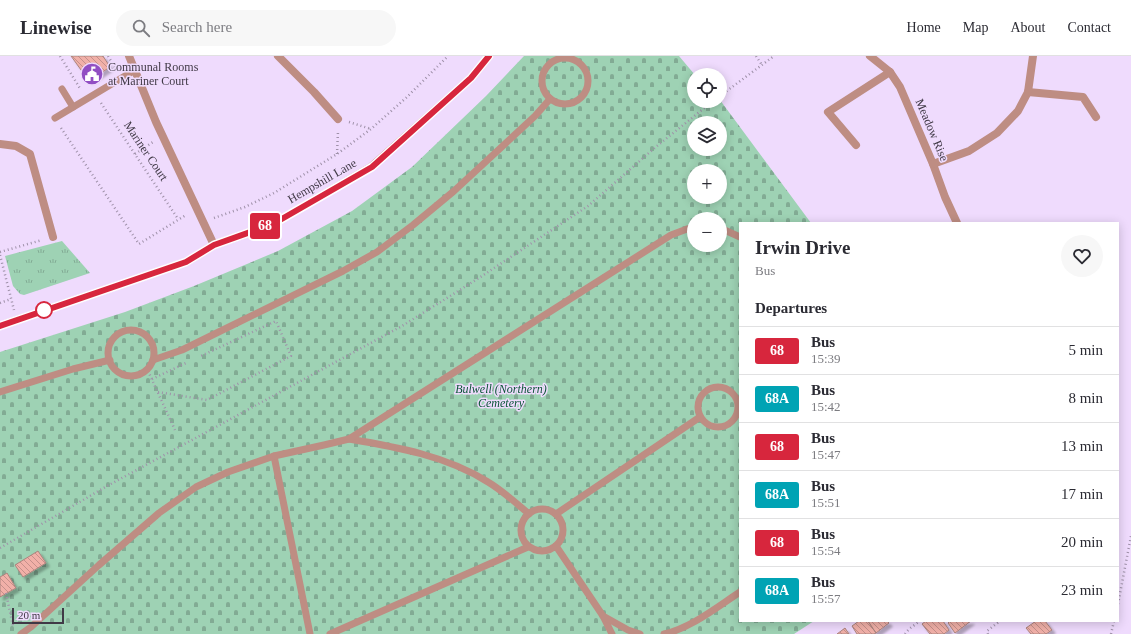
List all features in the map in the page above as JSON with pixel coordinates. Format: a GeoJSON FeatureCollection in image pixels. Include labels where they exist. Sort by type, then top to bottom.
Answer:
{"type":"FeatureCollection","features":[{"type":"Feature","properties":{"kind":"street"},"geometry":{"type":"LineString","coordinates":[[129,56],[163,136],[214,245]]}},
{"type":"Feature","properties":{"kind":"street"},"geometry":{"type":"LineString","coordinates":[[278,56],[314,92],[338,119]]}},
{"type":"Feature","properties":{"kind":"street","name":"Hempshill Lane"},"geometry":{"type":"LineString","coordinates":[[0,326],[186,262],[214,245],[273,224],[372,167],[471,78],[489,56]]}},
{"type":"Feature","properties":{"kind":"street","name":"Meadow Rise"},"geometry":{"type":"LineString","coordinates":[[870,56],[890,72],[900,87],[957,222]]}},
{"type":"Feature","properties":{"kind":"street"},"geometry":{"type":"LineString","coordinates":[[933,164],[969,151],[997,134],[1018,111],[1028,92],[1033,56]]}},
{"type":"Feature","properties":{"kind":"street"},"geometry":{"type":"LineString","coordinates":[[856,145],[828,112],[890,72]]}},
{"type":"Feature","properties":{"kind":"street"},"geometry":{"type":"LineString","coordinates":[[1028,92],[1083,97],[1096,117]]}},
{"type":"Feature","properties":{"kind":"street"},"geometry":{"type":"LineString","coordinates":[[0,144],[16,146],[30,154],[53,237]]}},
{"type":"Feature","properties":{"kind":"lane"},"geometry":{"type":"LineString","coordinates":[[563,57],[576,58],[584,68],[588,77],[587,87],[582,96],[574,102],[564,104],[550,99],[546,95],[543,85],[543,75],[548,66],[563,57]]}},
{"type":"Feature","properties":{"kind":"lane"},"geometry":{"type":"LineString","coordinates":[[54,118],[135,70]]}},
{"type":"Feature","properties":{"kind":"lane"},"geometry":{"type":"LineString","coordinates":[[62,89],[73,107]]}},
{"type":"Feature","properties":{"kind":"lane"},"geometry":{"type":"LineString","coordinates":[[152,360],[189,346],[343,271],[377,252],[454,191],[535,116],[550,99]]}},
{"type":"Feature","properties":{"kind":"lane"},"geometry":{"type":"LineString","coordinates":[[21,634],[31,627],[99,565],[159,514],[196,487],[228,472],[274,456],[324,446],[349,439],[671,235],[687,229]]}},
{"type":"Feature","properties":{"kind":"lane"},"geometry":{"type":"LineString","coordinates":[[727,231],[739,237]]}},
{"type":"Feature","properties":{"kind":"lane"},"geometry":{"type":"LineString","coordinates":[[132,330],[142,333],[150,340],[153,350],[152,360],[147,368],[139,374],[129,376],[119,373],[112,366],[110,360],[108,356],[109,346],[114,337],[122,332],[132,330]]}},
{"type":"Feature","properties":{"kind":"lane"},"geometry":{"type":"LineString","coordinates":[[0,392],[73,369],[110,360]]}},
{"type":"Feature","properties":{"kind":"lane"},"geometry":{"type":"LineString","coordinates":[[714,386],[724,387],[732,391],[737,399],[738,408],[736,417],[729,424],[721,427],[712,426],[704,422],[700,417],[698,414],[697,405],[700,396],[706,390],[714,386]]}},
{"type":"Feature","properties":{"kind":"lane"},"geometry":{"type":"LineString","coordinates":[[556,514],[700,417]]}},
{"type":"Feature","properties":{"kind":"lane"},"geometry":{"type":"LineString","coordinates":[[349,439],[419,453],[446,462],[487,481],[529,514]]}},
{"type":"Feature","properties":{"kind":"lane"},"geometry":{"type":"LineString","coordinates":[[274,456],[310,634]]}},
{"type":"Feature","properties":{"kind":"lane"},"geometry":{"type":"LineString","coordinates":[[540,509],[548,510],[556,514],[561,520],[563,528],[562,536],[558,544],[552,549],[544,551],[536,550],[528,547],[523,540],[521,532],[522,524],[529,514],[532,511],[540,509]]}},
{"type":"Feature","properties":{"kind":"lane"},"geometry":{"type":"LineString","coordinates":[[556,546],[603,616],[612,634]]}},
{"type":"Feature","properties":{"kind":"lane"},"geometry":{"type":"LineString","coordinates":[[330,634],[528,547]]}},
{"type":"Feature","properties":{"kind":"lane"},"geometry":{"type":"LineString","coordinates":[[664,634],[674,632],[692,623],[739,593]]}},
{"type":"Feature","properties":{"kind":"lane"},"geometry":{"type":"LineString","coordinates":[[603,616],[628,630],[640,634]]}},
{"type":"Feature","properties":{"kind":"path"},"geometry":{"type":"LineString","coordinates":[[60,56],[87,99]]}},
{"type":"Feature","properties":{"kind":"path"},"geometry":{"type":"LineString","coordinates":[[203,220],[220,216],[245,207],[274,193],[337,154],[371,128],[407,97],[448,56]]}},
{"type":"Feature","properties":{"kind":"path"},"geometry":{"type":"LineString","coordinates":[[756,56],[762,65]]}},
{"type":"Feature","properties":{"kind":"path"},"geometry":{"type":"LineString","coordinates":[[727,91],[774,56]]}},
{"type":"Feature","properties":{"kind":"path","name":"Mariner Court"},"geometry":{"type":"LineString","coordinates":[[95,94],[178,219]]}},
{"type":"Feature","properties":{"kind":"path"},"geometry":{"type":"LineString","coordinates":[[0,548],[109,485],[402,326],[479,278],[588,206],[657,146],[704,108]]}},
{"type":"Feature","properties":{"kind":"path"},"geometry":{"type":"LineString","coordinates":[[54,118],[139,244],[197,208]]}},
{"type":"Feature","properties":{"kind":"path"},"geometry":{"type":"LineString","coordinates":[[135,154],[163,136]]}},
{"type":"Feature","properties":{"kind":"path"},"geometry":{"type":"LineString","coordinates":[[16,320],[0,253],[53,237]]}},
{"type":"Feature","properties":{"kind":"path"},"geometry":{"type":"LineString","coordinates":[[0,303],[11,300]]}},
{"type":"Feature","properties":{"kind":"path"},"geometry":{"type":"LineString","coordinates":[[158,392],[207,400],[291,356],[276,321],[200,356]]}},
{"type":"Feature","properties":{"kind":"path"},"geometry":{"type":"LineString","coordinates":[[152,379],[186,363]]}},
{"type":"Feature","properties":{"kind":"path"},"geometry":{"type":"LineString","coordinates":[[147,368],[175,430]]}},
{"type":"Feature","properties":{"kind":"path"},"geometry":{"type":"LineString","coordinates":[[1119,599],[1131,536]]}},
{"type":"Feature","properties":{"kind":"path"},"geometry":{"type":"LineString","coordinates":[[6,594],[13,627]]}},
{"type":"Feature","properties":{"kind":"path"},"geometry":{"type":"LineString","coordinates":[[905,634],[919,622]]}},
{"type":"Feature","properties":{"kind":"path"},"geometry":{"type":"LineString","coordinates":[[988,634],[987,631],[999,622]]}},
{"type":"Feature","properties":{"kind":"path"},"geometry":{"type":"LineString","coordinates":[[1111,634],[1114,622]]}},
{"type":"Feature","properties":{"kind":"green space","name":"Bulwell (Northern) Cemetery"},"geometry":{"type":"Polygon","coordinates":[[[524,56],[679,56],[689,68],[687,68],[687,108],[726,108],[810,222],[739,222],[739,622],[812,622],[794,634],[0,634],[0,352],[125,312],[194,286],[278,251],[352,211],[412,167],[486,96],[524,56]]]}},
{"type":"Feature","properties":{"kind":"green space"},"geometry":{"type":"Polygon","coordinates":[[[62,241],[90,273],[24,295],[20,294],[13,286],[5,256],[62,241]]]}},
{"type":"Feature","properties":{"kind":"building","name":"Communal Rooms at Mariner Court"},"geometry":{"type":"Polygon","coordinates":[[[71,56],[103,56],[110,67],[89,81],[71,56]]]}},
{"type":"Feature","properties":{"kind":"building"},"geometry":{"type":"Polygon","coordinates":[[[38,551],[46,563],[23,577],[15,565],[38,551]]]}},
{"type":"Feature","properties":{"kind":"building"},"geometry":{"type":"Polygon","coordinates":[[[7,573],[16,588],[0,597],[0,577],[7,573]]]}},
{"type":"Feature","properties":{"kind":"building"},"geometry":{"type":"Polygon","coordinates":[[[858,622],[869,622],[876,633],[857,634],[852,626],[858,622]]]}},
{"type":"Feature","properties":{"kind":"building"},"geometry":{"type":"Polygon","coordinates":[[[869,622],[889,623],[876,633],[869,622]]]}},
{"type":"Feature","properties":{"kind":"building"},"geometry":{"type":"Polygon","coordinates":[[[925,622],[944,622],[949,630],[944,634],[930,634],[922,624],[925,622]]]}},
{"type":"Feature","properties":{"kind":"building"},"geometry":{"type":"Polygon","coordinates":[[[949,622],[970,622],[955,633],[948,623],[949,622]]]}},
{"type":"Feature","properties":{"kind":"building"},"geometry":{"type":"Polygon","coordinates":[[[1035,622],[1046,622],[1052,630],[1046,634],[1031,634],[1026,628],[1035,622]]]}},
{"type":"Feature","properties":{"kind":"building"},"geometry":{"type":"Polygon","coordinates":[[[845,628],[849,634],[837,634],[845,628]]]}},
{"type":"Feature","properties":{"kind":"bus line","name":"68"},"geometry":{"type":"LineString","coordinates":[[0,326],[186,262],[214,245],[273,224],[372,167],[471,78],[489,56]]}},
{"type":"Feature","properties":{"kind":"place","name":"Communal Rooms at Mariner Court"},"geometry":{"type":"Point","coordinates":[92,74]}}]}
